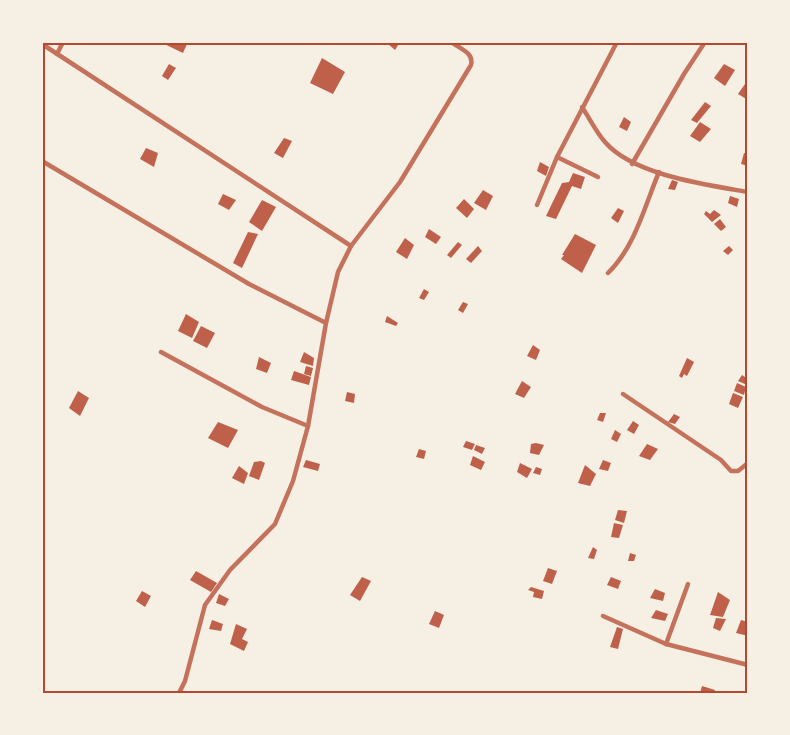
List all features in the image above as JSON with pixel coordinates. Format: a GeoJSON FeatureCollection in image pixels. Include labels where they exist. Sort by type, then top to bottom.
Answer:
{"type":"FeatureCollection","features":[{"type":"Feature","properties":{"kind":"street"},"geometry":{"type":"LineString","coordinates":[[57,54],[63,42]]}},
{"type":"Feature","properties":{"kind":"street"},"geometry":{"type":"LineString","coordinates":[[179,693],[185,681],[205,605],[230,570],[275,524],[293,481],[308,426],[326,323],[338,272],[351,246],[400,183],[471,64],[470,54],[451,42]]}},
{"type":"Feature","properties":{"kind":"street"},"geometry":{"type":"LineString","coordinates":[[537,205],[557,157],[617,42]]}},
{"type":"Feature","properties":{"kind":"street"},"geometry":{"type":"LineString","coordinates":[[632,164],[705,42]]}},
{"type":"Feature","properties":{"kind":"street"},"geometry":{"type":"LineString","coordinates":[[42,44],[351,246]]}},
{"type":"Feature","properties":{"kind":"street"},"geometry":{"type":"LineString","coordinates":[[582,107],[606,143],[632,164],[713,186],[748,192]]}},
{"type":"Feature","properties":{"kind":"street"},"geometry":{"type":"LineString","coordinates":[[557,157],[598,177]]}},
{"type":"Feature","properties":{"kind":"street"},"geometry":{"type":"LineString","coordinates":[[42,161],[249,284],[326,323]]}},
{"type":"Feature","properties":{"kind":"street"},"geometry":{"type":"LineString","coordinates":[[608,273],[631,240],[659,172]]}},
{"type":"Feature","properties":{"kind":"street"},"geometry":{"type":"LineString","coordinates":[[161,352],[262,407],[308,426]]}},
{"type":"Feature","properties":{"kind":"street"},"geometry":{"type":"LineString","coordinates":[[623,394],[721,460],[731,471],[738,471],[748,463]]}},
{"type":"Feature","properties":{"kind":"street"},"geometry":{"type":"LineString","coordinates":[[666,644],[688,584]]}},
{"type":"Feature","properties":{"kind":"street"},"geometry":{"type":"LineString","coordinates":[[603,616],[666,644],[748,665]]}},
{"type":"Feature","properties":{"kind":"building"},"geometry":{"type":"Polygon","coordinates":[[[160,42],[183,42],[187,44],[183,53],[160,42]]]}},
{"type":"Feature","properties":{"kind":"building"},"geometry":{"type":"Polygon","coordinates":[[[389,42],[400,42],[395,50],[388,44],[389,42]]]}},
{"type":"Feature","properties":{"kind":"building"},"geometry":{"type":"Polygon","coordinates":[[[322,58],[345,72],[333,94],[310,83],[322,58]]]}},
{"type":"Feature","properties":{"kind":"building"},"geometry":{"type":"Polygon","coordinates":[[[169,64],[176,68],[168,80],[162,76],[169,64]]]}},
{"type":"Feature","properties":{"kind":"building"},"geometry":{"type":"Polygon","coordinates":[[[724,64],[735,70],[725,86],[714,78],[724,64]]]}},
{"type":"Feature","properties":{"kind":"building"},"geometry":{"type":"Polygon","coordinates":[[[745,84],[748,86],[748,100],[738,94],[745,84]]]}},
{"type":"Feature","properties":{"kind":"building"},"geometry":{"type":"Polygon","coordinates":[[[705,102],[711,106],[697,123],[691,120],[705,102]]]}},
{"type":"Feature","properties":{"kind":"building"},"geometry":{"type":"Polygon","coordinates":[[[624,117],[631,122],[627,131],[619,127],[624,117]]]}},
{"type":"Feature","properties":{"kind":"building"},"geometry":{"type":"Polygon","coordinates":[[[700,122],[711,129],[700,142],[690,136],[700,122]]]}},
{"type":"Feature","properties":{"kind":"building"},"geometry":{"type":"Polygon","coordinates":[[[284,138],[292,141],[283,158],[274,153],[284,138]]]}},
{"type":"Feature","properties":{"kind":"building"},"geometry":{"type":"Polygon","coordinates":[[[146,148],[158,153],[154,167],[140,159],[146,148]]]}},
{"type":"Feature","properties":{"kind":"building"},"geometry":{"type":"Polygon","coordinates":[[[744,153],[748,154],[748,166],[741,164],[744,153]]]}},
{"type":"Feature","properties":{"kind":"building"},"geometry":{"type":"Polygon","coordinates":[[[540,162],[549,167],[546,176],[537,171],[540,162]]]}},
{"type":"Feature","properties":{"kind":"building"},"geometry":{"type":"Polygon","coordinates":[[[573,173],[585,177],[581,189],[572,186],[556,219],[546,216],[562,183],[569,182],[573,173]]]}},
{"type":"Feature","properties":{"kind":"building"},"geometry":{"type":"Polygon","coordinates":[[[672,180],[678,182],[675,190],[668,189],[672,180]]]}},
{"type":"Feature","properties":{"kind":"building"},"geometry":{"type":"Polygon","coordinates":[[[483,190],[493,196],[486,210],[474,203],[483,190]]]}},
{"type":"Feature","properties":{"kind":"building"},"geometry":{"type":"Polygon","coordinates":[[[223,194],[236,200],[229,210],[218,204],[223,194]]]}},
{"type":"Feature","properties":{"kind":"building"},"geometry":{"type":"Polygon","coordinates":[[[730,196],[739,199],[737,207],[728,203],[730,196]]]}},
{"type":"Feature","properties":{"kind":"building"},"geometry":{"type":"Polygon","coordinates":[[[464,199],[474,209],[467,218],[456,208],[464,199]]]}},
{"type":"Feature","properties":{"kind":"building"},"geometry":{"type":"Polygon","coordinates":[[[262,200],[276,207],[262,231],[249,222],[262,200]]]}},
{"type":"Feature","properties":{"kind":"building"},"geometry":{"type":"Polygon","coordinates":[[[618,208],[624,211],[618,223],[611,218],[618,208]]]}},
{"type":"Feature","properties":{"kind":"building"},"geometry":{"type":"Polygon","coordinates":[[[714,210],[721,215],[712,222],[704,214],[706,211],[710,214],[714,210]]]}},
{"type":"Feature","properties":{"kind":"building"},"geometry":{"type":"Polygon","coordinates":[[[720,219],[726,227],[721,231],[714,224],[720,219]]]}},
{"type":"Feature","properties":{"kind":"building"},"geometry":{"type":"Polygon","coordinates":[[[429,229],[441,237],[436,244],[425,237],[429,229]]]}},
{"type":"Feature","properties":{"kind":"building"},"geometry":{"type":"Polygon","coordinates":[[[248,232],[258,234],[242,268],[233,263],[248,232]]]}},
{"type":"Feature","properties":{"kind":"building"},"geometry":{"type":"Polygon","coordinates":[[[575,234],[596,245],[582,273],[561,259],[575,234]]]}},
{"type":"Feature","properties":{"kind":"building"},"geometry":{"type":"Polygon","coordinates":[[[405,238],[414,245],[407,259],[396,252],[405,238]]]}},
{"type":"Feature","properties":{"kind":"building"},"geometry":{"type":"Polygon","coordinates":[[[458,242],[462,245],[451,258],[447,255],[458,242]]]}},
{"type":"Feature","properties":{"kind":"building"},"geometry":{"type":"Polygon","coordinates":[[[478,246],[482,251],[471,263],[466,259],[478,246]]]}},
{"type":"Feature","properties":{"kind":"building"},"geometry":{"type":"Polygon","coordinates":[[[729,246],[733,250],[728,255],[723,251],[729,246]]]}},
{"type":"Feature","properties":{"kind":"building"},"geometry":{"type":"Polygon","coordinates":[[[424,289],[429,292],[424,300],[419,298],[424,289]]]}},
{"type":"Feature","properties":{"kind":"building"},"geometry":{"type":"Polygon","coordinates":[[[463,302],[468,304],[463,313],[458,310],[463,302]]]}},
{"type":"Feature","properties":{"kind":"building"},"geometry":{"type":"Polygon","coordinates":[[[186,314],[199,322],[192,338],[178,331],[186,314]]]}},
{"type":"Feature","properties":{"kind":"building"},"geometry":{"type":"Polygon","coordinates":[[[387,316],[398,323],[396,326],[385,322],[387,316]]]}},
{"type":"Feature","properties":{"kind":"building"},"geometry":{"type":"Polygon","coordinates":[[[201,326],[215,333],[207,348],[193,341],[201,326]]]}},
{"type":"Feature","properties":{"kind":"building"},"geometry":{"type":"Polygon","coordinates":[[[533,345],[540,350],[536,360],[527,356],[533,345]]]}},
{"type":"Feature","properties":{"kind":"building"},"geometry":{"type":"Polygon","coordinates":[[[304,352],[314,358],[313,366],[300,362],[304,352]]]}},
{"type":"Feature","properties":{"kind":"building"},"geometry":{"type":"Polygon","coordinates":[[[259,357],[271,363],[267,373],[256,369],[259,357]]]}},
{"type":"Feature","properties":{"kind":"building"},"geometry":{"type":"Polygon","coordinates":[[[687,358],[694,362],[687,376],[684,374],[682,378],[679,376],[687,358]]]}},
{"type":"Feature","properties":{"kind":"building"},"geometry":{"type":"Polygon","coordinates":[[[306,366],[313,368],[311,376],[304,374],[306,366]]]}},
{"type":"Feature","properties":{"kind":"building"},"geometry":{"type":"Polygon","coordinates":[[[294,371],[311,377],[309,385],[291,380],[294,371]]]}},
{"type":"Feature","properties":{"kind":"building"},"geometry":{"type":"Polygon","coordinates":[[[742,375],[748,379],[747,385],[738,381],[742,375]]]}},
{"type":"Feature","properties":{"kind":"building"},"geometry":{"type":"Polygon","coordinates":[[[522,381],[531,387],[524,398],[515,394],[522,381]]]}},
{"type":"Feature","properties":{"kind":"building"},"geometry":{"type":"Polygon","coordinates":[[[737,383],[746,387],[744,395],[734,391],[737,383]]]}},
{"type":"Feature","properties":{"kind":"building"},"geometry":{"type":"Polygon","coordinates":[[[78,391],[89,398],[80,416],[69,408],[78,391]]]}},
{"type":"Feature","properties":{"kind":"building"},"geometry":{"type":"Polygon","coordinates":[[[347,392],[355,394],[354,403],[345,401],[347,392]]]}},
{"type":"Feature","properties":{"kind":"building"},"geometry":{"type":"Polygon","coordinates":[[[733,393],[743,397],[738,408],[729,404],[733,393]]]}},
{"type":"Feature","properties":{"kind":"building"},"geometry":{"type":"Polygon","coordinates":[[[600,413],[606,413],[603,422],[597,420],[600,413]]]}},
{"type":"Feature","properties":{"kind":"building"},"geometry":{"type":"Polygon","coordinates":[[[674,414],[680,417],[675,424],[668,422],[674,414]]]}},
{"type":"Feature","properties":{"kind":"building"},"geometry":{"type":"Polygon","coordinates":[[[633,421],[639,425],[634,434],[627,430],[633,421]]]}},
{"type":"Feature","properties":{"kind":"building"},"geometry":{"type":"Polygon","coordinates":[[[218,422],[238,430],[228,448],[208,438],[218,422]]]}},
{"type":"Feature","properties":{"kind":"building"},"geometry":{"type":"Polygon","coordinates":[[[615,430],[621,434],[617,442],[611,439],[615,430]]]}},
{"type":"Feature","properties":{"kind":"building"},"geometry":{"type":"Polygon","coordinates":[[[466,441],[475,444],[472,450],[463,447],[466,441]]]}},
{"type":"Feature","properties":{"kind":"building"},"geometry":{"type":"Polygon","coordinates":[[[531,444],[544,445],[539,455],[530,453],[531,444]]]}},
{"type":"Feature","properties":{"kind":"building"},"geometry":{"type":"Polygon","coordinates":[[[647,444],[658,449],[650,460],[639,456],[647,444]]]}},
{"type":"Feature","properties":{"kind":"building"},"geometry":{"type":"Polygon","coordinates":[[[476,445],[485,448],[482,454],[474,450],[476,445]]]}},
{"type":"Feature","properties":{"kind":"building"},"geometry":{"type":"Polygon","coordinates":[[[419,449],[426,451],[424,459],[416,457],[419,449]]]}},
{"type":"Feature","properties":{"kind":"building"},"geometry":{"type":"Polygon","coordinates":[[[473,456],[485,462],[481,470],[470,465],[473,456]]]}},
{"type":"Feature","properties":{"kind":"building"},"geometry":{"type":"Polygon","coordinates":[[[306,460],[320,464],[318,471],[303,467],[306,460]]]}},
{"type":"Feature","properties":{"kind":"building"},"geometry":{"type":"Polygon","coordinates":[[[603,460],[611,463],[608,471],[599,469],[603,460]]]}},
{"type":"Feature","properties":{"kind":"building"},"geometry":{"type":"Polygon","coordinates":[[[254,462],[265,463],[259,480],[249,476],[254,462]]]}},
{"type":"Feature","properties":{"kind":"building"},"geometry":{"type":"Polygon","coordinates":[[[520,463],[532,469],[527,478],[517,472],[520,463]]]}},
{"type":"Feature","properties":{"kind":"building"},"geometry":{"type":"Polygon","coordinates":[[[585,465],[596,474],[590,486],[578,483],[585,465]]]}},
{"type":"Feature","properties":{"kind":"building"},"geometry":{"type":"Polygon","coordinates":[[[239,466],[248,473],[244,484],[232,478],[239,466]]]}},
{"type":"Feature","properties":{"kind":"building"},"geometry":{"type":"Polygon","coordinates":[[[536,467],[542,469],[540,475],[533,473],[536,467]]]}},
{"type":"Feature","properties":{"kind":"building"},"geometry":{"type":"Polygon","coordinates":[[[618,510],[627,511],[624,523],[615,520],[618,510]]]}},
{"type":"Feature","properties":{"kind":"building"},"geometry":{"type":"Polygon","coordinates":[[[614,523],[623,525],[619,538],[611,537],[614,523]]]}},
{"type":"Feature","properties":{"kind":"building"},"geometry":{"type":"Polygon","coordinates":[[[593,547],[597,550],[594,559],[588,558],[593,547]]]}},
{"type":"Feature","properties":{"kind":"building"},"geometry":{"type":"Polygon","coordinates":[[[630,553],[636,555],[634,561],[628,561],[630,553]]]}},
{"type":"Feature","properties":{"kind":"building"},"geometry":{"type":"Polygon","coordinates":[[[548,568],[557,571],[552,584],[543,581],[548,568]]]}},
{"type":"Feature","properties":{"kind":"building"},"geometry":{"type":"Polygon","coordinates":[[[196,571],[217,583],[211,592],[190,580],[196,571]]]}},
{"type":"Feature","properties":{"kind":"building"},"geometry":{"type":"Polygon","coordinates":[[[362,577],[371,581],[360,601],[350,595],[362,577]]]}},
{"type":"Feature","properties":{"kind":"building"},"geometry":{"type":"Polygon","coordinates":[[[611,577],[621,581],[618,589],[607,585],[611,577]]]}},
{"type":"Feature","properties":{"kind":"building"},"geometry":{"type":"Polygon","coordinates":[[[531,587],[544,591],[542,599],[533,597],[534,592],[528,590],[531,587]]]}},
{"type":"Feature","properties":{"kind":"building"},"geometry":{"type":"Polygon","coordinates":[[[655,589],[665,593],[663,601],[650,598],[655,589]]]}},
{"type":"Feature","properties":{"kind":"building"},"geometry":{"type":"Polygon","coordinates":[[[142,591],[151,596],[145,607],[136,601],[142,591]]]}},
{"type":"Feature","properties":{"kind":"building"},"geometry":{"type":"Polygon","coordinates":[[[718,592],[730,600],[723,617],[710,615],[718,592]]]}},
{"type":"Feature","properties":{"kind":"building"},"geometry":{"type":"Polygon","coordinates":[[[219,594],[229,599],[225,606],[216,603],[219,594]]]}},
{"type":"Feature","properties":{"kind":"building"},"geometry":{"type":"Polygon","coordinates":[[[656,610],[668,614],[665,621],[651,618],[656,610]]]}},
{"type":"Feature","properties":{"kind":"building"},"geometry":{"type":"Polygon","coordinates":[[[435,611],[444,615],[439,628],[429,624],[435,611]]]}},
{"type":"Feature","properties":{"kind":"building"},"geometry":{"type":"Polygon","coordinates":[[[716,618],[726,619],[720,631],[713,628],[716,618]]]}},
{"type":"Feature","properties":{"kind":"building"},"geometry":{"type":"Polygon","coordinates":[[[212,620],[223,624],[221,631],[209,629],[212,620]]]}},
{"type":"Feature","properties":{"kind":"building"},"geometry":{"type":"Polygon","coordinates":[[[741,620],[748,622],[748,636],[736,633],[741,620]]]}},
{"type":"Feature","properties":{"kind":"building"},"geometry":{"type":"Polygon","coordinates":[[[236,624],[247,629],[242,639],[248,642],[244,651],[230,644],[236,624]]]}},
{"type":"Feature","properties":{"kind":"building"},"geometry":{"type":"Polygon","coordinates":[[[617,627],[623,629],[618,649],[610,647],[617,627]]]}},
{"type":"Feature","properties":{"kind":"building"},"geometry":{"type":"Polygon","coordinates":[[[702,686],[715,690],[714,693],[700,693],[702,686]]]}}]}
